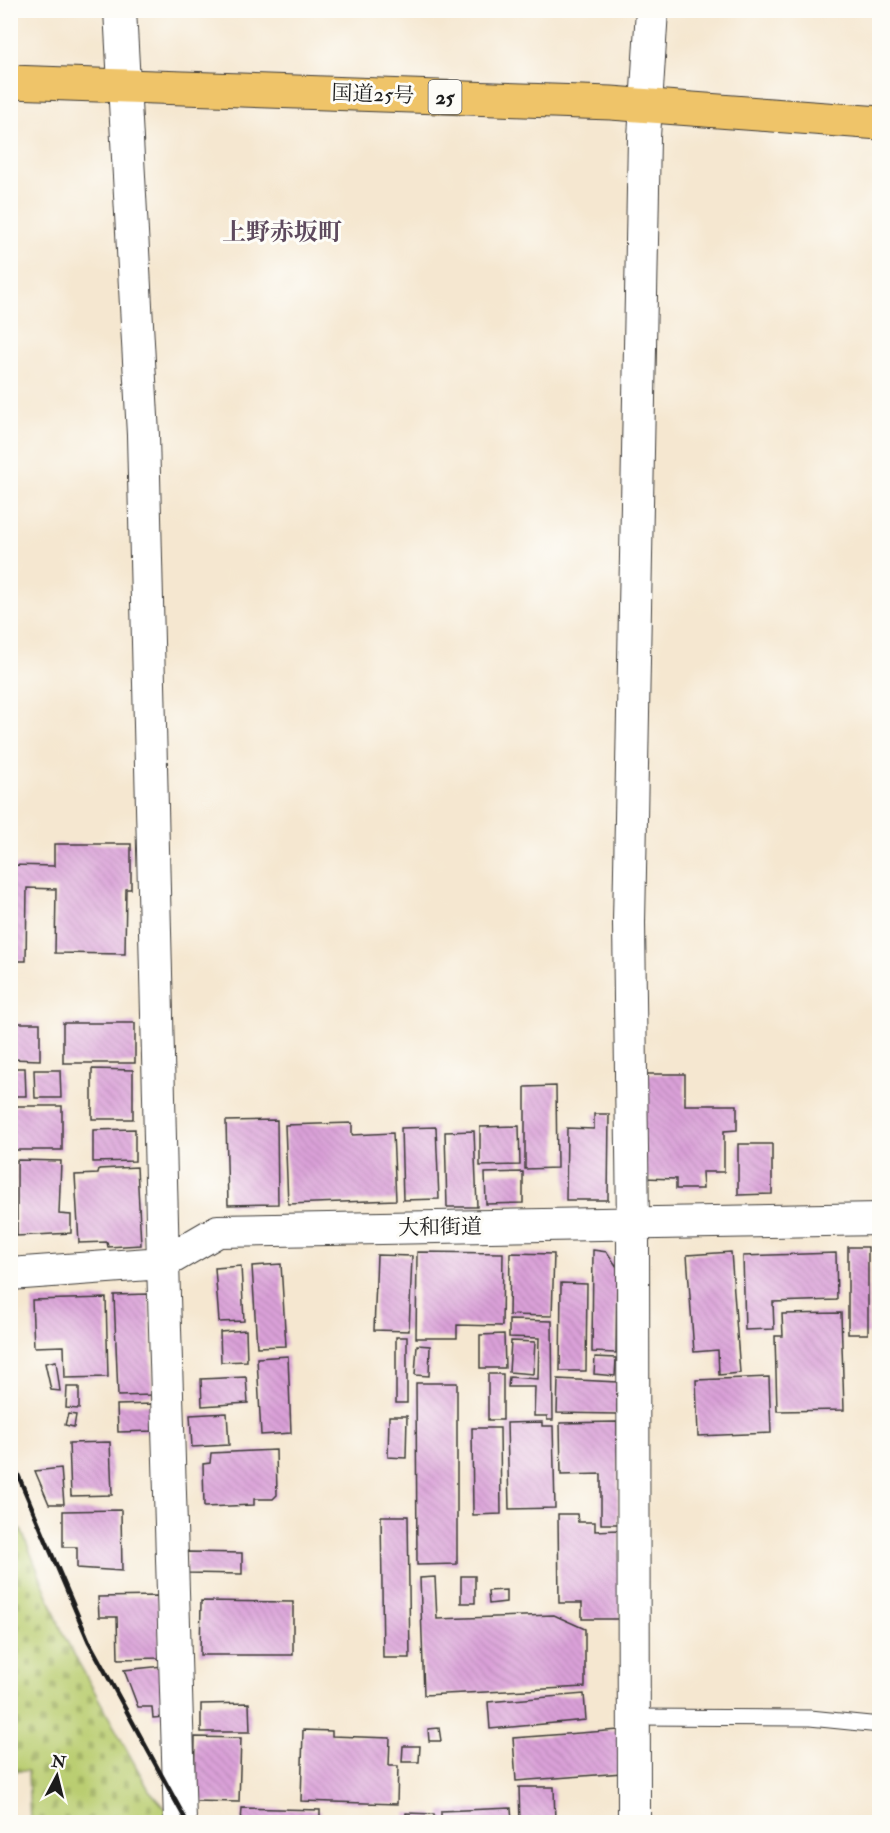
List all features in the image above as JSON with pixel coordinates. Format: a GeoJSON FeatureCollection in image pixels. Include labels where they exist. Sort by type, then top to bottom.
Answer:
{"type":"FeatureCollection","features":[{"type":"Feature","properties":{"kind":"highway","name":"国道25号"},"geometry":{"type":"LineString","coordinates":[[10,82],[645,105],[879,123]]}},
{"type":"Feature","properties":{"kind":"street"},"geometry":{"type":"LineString","coordinates":[[120,10],[143,435],[163,1263],[180,1822]]}},
{"type":"Feature","properties":{"kind":"street"},"geometry":{"type":"LineString","coordinates":[[634,1822],[633,1224],[629,923],[645,105],[652,10]]}},
{"type":"Feature","properties":{"kind":"street","name":"大和街道"},"geometry":{"type":"LineString","coordinates":[[10,1274],[163,1263],[218,1231],[879,1220]]}},
{"type":"Feature","properties":{"kind":"lane"},"geometry":{"type":"LineString","coordinates":[[634,1717],[810,1718],[879,1725]]}},
{"type":"Feature","properties":{"kind":"green space"},"geometry":{"type":"Polygon","coordinates":[[[10,1529],[21,1529],[64,1636],[149,1790],[167,1810],[167,1822],[30,1822],[28,1771],[11,1771],[10,1529]]]}},
{"type":"Feature","properties":{"kind":"building"},"geometry":{"type":"Polygon","coordinates":[[[54,844],[131,844],[131,889],[126,889],[125,954],[55,953],[56,889],[27,888],[26,961],[10,961],[10,865],[54,866],[54,844]]]}},
{"type":"Feature","properties":{"kind":"building"},"geometry":{"type":"Polygon","coordinates":[[[10,1023],[40,1023],[40,1060],[10,1059],[10,1023]]]}},
{"type":"Feature","properties":{"kind":"building"},"geometry":{"type":"Polygon","coordinates":[[[63,1023],[135,1023],[135,1063],[63,1063],[63,1023]]]}},
{"type":"Feature","properties":{"kind":"building"},"geometry":{"type":"Polygon","coordinates":[[[10,1068],[25,1068],[26,1096],[10,1096],[10,1068]]]}},
{"type":"Feature","properties":{"kind":"building"},"geometry":{"type":"Polygon","coordinates":[[[92,1069],[133,1070],[133,1119],[92,1119],[92,1069]]]}},
{"type":"Feature","properties":{"kind":"building"},"geometry":{"type":"Polygon","coordinates":[[[34,1070],[60,1070],[61,1098],[35,1098],[34,1070]]]}},
{"type":"Feature","properties":{"kind":"building"},"geometry":{"type":"Polygon","coordinates":[[[642,1074],[685,1074],[685,1105],[737,1105],[737,1130],[724,1131],[724,1172],[702,1172],[703,1189],[676,1189],[676,1179],[643,1178],[642,1074]]]}},
{"type":"Feature","properties":{"kind":"building"},"geometry":{"type":"Polygon","coordinates":[[[556,1086],[557,1168],[525,1169],[525,1087],[556,1086]]]}},
{"type":"Feature","properties":{"kind":"building"},"geometry":{"type":"Polygon","coordinates":[[[10,1106],[62,1106],[62,1150],[10,1150],[10,1106]]]}},
{"type":"Feature","properties":{"kind":"building"},"geometry":{"type":"Polygon","coordinates":[[[594,1114],[609,1114],[608,1200],[566,1200],[567,1128],[594,1129],[594,1114]]]}},
{"type":"Feature","properties":{"kind":"building"},"geometry":{"type":"Polygon","coordinates":[[[277,1120],[278,1204],[228,1205],[226,1121],[277,1120]]]}},
{"type":"Feature","properties":{"kind":"building"},"geometry":{"type":"Polygon","coordinates":[[[352,1123],[352,1135],[393,1133],[396,1200],[288,1204],[285,1125],[352,1123]]]}},
{"type":"Feature","properties":{"kind":"building"},"geometry":{"type":"Polygon","coordinates":[[[519,1126],[520,1165],[480,1166],[480,1127],[519,1126]]]}},
{"type":"Feature","properties":{"kind":"building"},"geometry":{"type":"Polygon","coordinates":[[[436,1127],[439,1199],[403,1200],[401,1128],[436,1127]]]}},
{"type":"Feature","properties":{"kind":"building"},"geometry":{"type":"Polygon","coordinates":[[[135,1129],[135,1161],[93,1162],[93,1130],[135,1129]]]}},
{"type":"Feature","properties":{"kind":"building"},"geometry":{"type":"Polygon","coordinates":[[[474,1131],[477,1207],[447,1207],[445,1132],[474,1131]]]}},
{"type":"Feature","properties":{"kind":"building"},"geometry":{"type":"Polygon","coordinates":[[[738,1144],[772,1144],[772,1194],[738,1195],[738,1144]]]}},
{"type":"Feature","properties":{"kind":"building"},"geometry":{"type":"Polygon","coordinates":[[[17,1160],[61,1161],[59,1214],[71,1215],[71,1233],[17,1236],[17,1160]]]}},
{"type":"Feature","properties":{"kind":"building"},"geometry":{"type":"Polygon","coordinates":[[[137,1167],[141,1245],[108,1247],[107,1242],[79,1243],[75,1175],[98,1174],[99,1169],[137,1167]]]}},
{"type":"Feature","properties":{"kind":"building"},"geometry":{"type":"Polygon","coordinates":[[[523,1172],[523,1203],[486,1204],[485,1173],[523,1172]]]}},
{"type":"Feature","properties":{"kind":"building"},"geometry":{"type":"Polygon","coordinates":[[[848,1247],[868,1247],[868,1334],[848,1334],[848,1247]]]}},
{"type":"Feature","properties":{"kind":"building"},"geometry":{"type":"Polygon","coordinates":[[[593,1250],[607,1252],[617,1267],[616,1353],[592,1352],[593,1250]]]}},
{"type":"Feature","properties":{"kind":"building"},"geometry":{"type":"Polygon","coordinates":[[[417,1252],[503,1253],[502,1326],[457,1325],[457,1338],[416,1338],[417,1252]]]}},
{"type":"Feature","properties":{"kind":"building"},"geometry":{"type":"Polygon","coordinates":[[[731,1252],[740,1373],[719,1375],[718,1350],[694,1352],[687,1255],[731,1252]]]}},
{"type":"Feature","properties":{"kind":"building"},"geometry":{"type":"Polygon","coordinates":[[[510,1253],[554,1254],[552,1316],[509,1315],[510,1253]]]}},
{"type":"Feature","properties":{"kind":"building"},"geometry":{"type":"Polygon","coordinates":[[[836,1253],[837,1300],[773,1302],[774,1329],[745,1330],[743,1256],[836,1253]]]}},
{"type":"Feature","properties":{"kind":"building"},"geometry":{"type":"Polygon","coordinates":[[[377,1255],[412,1256],[409,1331],[374,1330],[377,1255]]]}},
{"type":"Feature","properties":{"kind":"building"},"geometry":{"type":"Polygon","coordinates":[[[281,1264],[286,1346],[257,1347],[252,1266],[281,1264]]]}},
{"type":"Feature","properties":{"kind":"building"},"geometry":{"type":"Polygon","coordinates":[[[241,1266],[244,1321],[219,1322],[215,1268],[241,1266]]]}},
{"type":"Feature","properties":{"kind":"building"},"geometry":{"type":"Polygon","coordinates":[[[561,1283],[587,1284],[586,1371],[560,1371],[561,1283]]]}},
{"type":"Feature","properties":{"kind":"building"},"geometry":{"type":"Polygon","coordinates":[[[149,1294],[152,1395],[118,1396],[114,1295],[149,1294]]]}},
{"type":"Feature","properties":{"kind":"building"},"geometry":{"type":"Polygon","coordinates":[[[106,1298],[108,1377],[65,1378],[64,1346],[34,1347],[32,1300],[106,1298]]]}},
{"type":"Feature","properties":{"kind":"building"},"geometry":{"type":"Polygon","coordinates":[[[841,1313],[844,1410],[777,1411],[775,1336],[783,1336],[782,1314],[841,1313]]]}},
{"type":"Feature","properties":{"kind":"building"},"geometry":{"type":"Polygon","coordinates":[[[509,1320],[552,1321],[553,1420],[547,1420],[547,1416],[534,1416],[535,1387],[508,1387],[509,1377],[538,1379],[539,1338],[509,1337],[509,1320]]]}},
{"type":"Feature","properties":{"kind":"building"},"geometry":{"type":"Polygon","coordinates":[[[246,1330],[247,1361],[221,1362],[220,1332],[246,1330]]]}},
{"type":"Feature","properties":{"kind":"building"},"geometry":{"type":"Polygon","coordinates":[[[504,1334],[505,1368],[480,1368],[480,1335],[504,1334]]]}},
{"type":"Feature","properties":{"kind":"building"},"geometry":{"type":"Polygon","coordinates":[[[396,1337],[407,1337],[407,1403],[396,1403],[396,1337]]]}},
{"type":"Feature","properties":{"kind":"building"},"geometry":{"type":"Polygon","coordinates":[[[511,1341],[535,1342],[533,1374],[509,1372],[511,1341]]]}},
{"type":"Feature","properties":{"kind":"building"},"geometry":{"type":"Polygon","coordinates":[[[417,1345],[430,1346],[429,1376],[415,1375],[417,1345]]]}},
{"type":"Feature","properties":{"kind":"building"},"geometry":{"type":"Polygon","coordinates":[[[288,1356],[291,1433],[261,1435],[257,1358],[288,1356]]]}},
{"type":"Feature","properties":{"kind":"building"},"geometry":{"type":"Polygon","coordinates":[[[595,1357],[616,1358],[615,1376],[594,1374],[595,1357]]]}},
{"type":"Feature","properties":{"kind":"building"},"geometry":{"type":"Polygon","coordinates":[[[56,1361],[60,1391],[51,1390],[45,1363],[56,1361]]]}},
{"type":"Feature","properties":{"kind":"building"},"geometry":{"type":"Polygon","coordinates":[[[488,1374],[503,1374],[503,1420],[488,1420],[488,1374]]]}},
{"type":"Feature","properties":{"kind":"building"},"geometry":{"type":"Polygon","coordinates":[[[246,1377],[248,1403],[202,1406],[201,1379],[246,1377]]]}},
{"type":"Feature","properties":{"kind":"building"},"geometry":{"type":"Polygon","coordinates":[[[769,1377],[771,1433],[698,1436],[696,1380],[769,1377]]]}},
{"type":"Feature","properties":{"kind":"building"},"geometry":{"type":"Polygon","coordinates":[[[558,1379],[617,1382],[617,1414],[557,1413],[558,1379]]]}},
{"type":"Feature","properties":{"kind":"building"},"geometry":{"type":"Polygon","coordinates":[[[416,1383],[457,1383],[457,1564],[417,1565],[416,1383]]]}},
{"type":"Feature","properties":{"kind":"building"},"geometry":{"type":"Polygon","coordinates":[[[67,1387],[79,1387],[79,1409],[66,1408],[67,1387]]]}},
{"type":"Feature","properties":{"kind":"building"},"geometry":{"type":"Polygon","coordinates":[[[153,1404],[154,1431],[118,1432],[117,1405],[153,1404]]]}},
{"type":"Feature","properties":{"kind":"building"},"geometry":{"type":"Polygon","coordinates":[[[227,1413],[229,1445],[192,1447],[190,1415],[227,1413]]]}},
{"type":"Feature","properties":{"kind":"building"},"geometry":{"type":"Polygon","coordinates":[[[68,1414],[76,1415],[74,1427],[65,1425],[68,1414]]]}},
{"type":"Feature","properties":{"kind":"building"},"geometry":{"type":"Polygon","coordinates":[[[389,1416],[407,1416],[406,1458],[388,1457],[389,1416]]]}},
{"type":"Feature","properties":{"kind":"building"},"geometry":{"type":"Polygon","coordinates":[[[542,1422],[542,1426],[553,1426],[555,1508],[509,1509],[507,1423],[542,1422]]]}},
{"type":"Feature","properties":{"kind":"building"},"geometry":{"type":"Polygon","coordinates":[[[617,1422],[618,1524],[601,1524],[601,1474],[561,1475],[560,1423],[617,1422]]]}},
{"type":"Feature","properties":{"kind":"building"},"geometry":{"type":"Polygon","coordinates":[[[472,1428],[500,1428],[501,1514],[473,1515],[472,1428]]]}},
{"type":"Feature","properties":{"kind":"building"},"geometry":{"type":"Polygon","coordinates":[[[110,1442],[112,1495],[71,1496],[69,1443],[110,1442]]]}},
{"type":"Feature","properties":{"kind":"building"},"geometry":{"type":"Polygon","coordinates":[[[276,1450],[277,1495],[273,1499],[254,1499],[254,1505],[204,1507],[203,1464],[210,1463],[211,1453],[276,1450]]]}},
{"type":"Feature","properties":{"kind":"building"},"geometry":{"type":"Polygon","coordinates":[[[61,1468],[64,1504],[49,1504],[35,1471],[61,1468]]]}},
{"type":"Feature","properties":{"kind":"building"},"geometry":{"type":"Polygon","coordinates":[[[121,1510],[122,1571],[77,1568],[77,1547],[63,1547],[63,1511],[121,1510]]]}},
{"type":"Feature","properties":{"kind":"building"},"geometry":{"type":"Polygon","coordinates":[[[558,1514],[577,1514],[578,1522],[595,1522],[595,1531],[619,1530],[620,1619],[582,1619],[582,1603],[559,1603],[558,1514]]]}},
{"type":"Feature","properties":{"kind":"building"},"geometry":{"type":"Polygon","coordinates":[[[381,1516],[408,1516],[410,1658],[383,1658],[381,1516]]]}},
{"type":"Feature","properties":{"kind":"building"},"geometry":{"type":"Polygon","coordinates":[[[187,1552],[242,1553],[242,1574],[186,1573],[187,1552]]]}},
{"type":"Feature","properties":{"kind":"building"},"geometry":{"type":"Polygon","coordinates":[[[461,1576],[475,1576],[475,1603],[461,1603],[461,1576]]]}},
{"type":"Feature","properties":{"kind":"building"},"geometry":{"type":"Polygon","coordinates":[[[435,1577],[437,1619],[554,1615],[585,1629],[585,1687],[424,1695],[420,1578],[435,1577]]]}},
{"type":"Feature","properties":{"kind":"building"},"geometry":{"type":"Polygon","coordinates":[[[506,1590],[506,1602],[489,1604],[488,1591],[506,1590]]]}},
{"type":"Feature","properties":{"kind":"building"},"geometry":{"type":"Polygon","coordinates":[[[158,1596],[160,1658],[118,1659],[117,1617],[99,1617],[98,1597],[158,1596]]]}},
{"type":"Feature","properties":{"kind":"building"},"geometry":{"type":"Polygon","coordinates":[[[201,1601],[293,1602],[293,1655],[200,1655],[201,1601]]]}},
{"type":"Feature","properties":{"kind":"building"},"geometry":{"type":"Polygon","coordinates":[[[163,1666],[165,1717],[153,1718],[152,1707],[138,1707],[124,1670],[163,1666]]]}},
{"type":"Feature","properties":{"kind":"building"},"geometry":{"type":"Polygon","coordinates":[[[584,1694],[586,1720],[490,1729],[488,1702],[584,1694]]]}},
{"type":"Feature","properties":{"kind":"building"},"geometry":{"type":"Polygon","coordinates":[[[249,1703],[250,1732],[201,1732],[201,1704],[249,1703]]]}},
{"type":"Feature","properties":{"kind":"building"},"geometry":{"type":"Polygon","coordinates":[[[439,1728],[441,1741],[429,1741],[428,1729],[439,1728]]]}},
{"type":"Feature","properties":{"kind":"building"},"geometry":{"type":"Polygon","coordinates":[[[303,1730],[332,1731],[332,1736],[390,1738],[389,1766],[398,1766],[397,1804],[301,1801],[303,1730]]]}},
{"type":"Feature","properties":{"kind":"building"},"geometry":{"type":"Polygon","coordinates":[[[619,1730],[622,1773],[516,1781],[513,1738],[619,1730]]]}},
{"type":"Feature","properties":{"kind":"building"},"geometry":{"type":"Polygon","coordinates":[[[195,1737],[241,1738],[239,1802],[194,1801],[195,1737]]]}},
{"type":"Feature","properties":{"kind":"building"},"geometry":{"type":"Polygon","coordinates":[[[403,1746],[420,1746],[419,1762],[402,1762],[403,1746]]]}},
{"type":"Feature","properties":{"kind":"building"},"geometry":{"type":"Polygon","coordinates":[[[519,1787],[554,1787],[555,1822],[520,1822],[519,1787]]]}},
{"type":"Feature","properties":{"kind":"building"},"geometry":{"type":"Polygon","coordinates":[[[242,1808],[320,1810],[320,1818],[333,1818],[333,1822],[241,1822],[242,1808]]]}},
{"type":"Feature","properties":{"kind":"building"},"geometry":{"type":"Polygon","coordinates":[[[511,1808],[512,1822],[441,1822],[441,1811],[511,1808]]]}},
{"type":"Feature","properties":{"kind":"building"},"geometry":{"type":"Polygon","coordinates":[[[406,1813],[434,1814],[434,1822],[405,1822],[406,1813]]]}},
{"type":"Feature","properties":{"kind":"railway"},"geometry":{"type":"LineString","coordinates":[[10,1456],[89,1642],[187,1822]]}},
{"type":"Feature","properties":{"kind":"district","name":"上野赤坂町"},"geometry":{"type":"Point","coordinates":[282,232]}}]}
